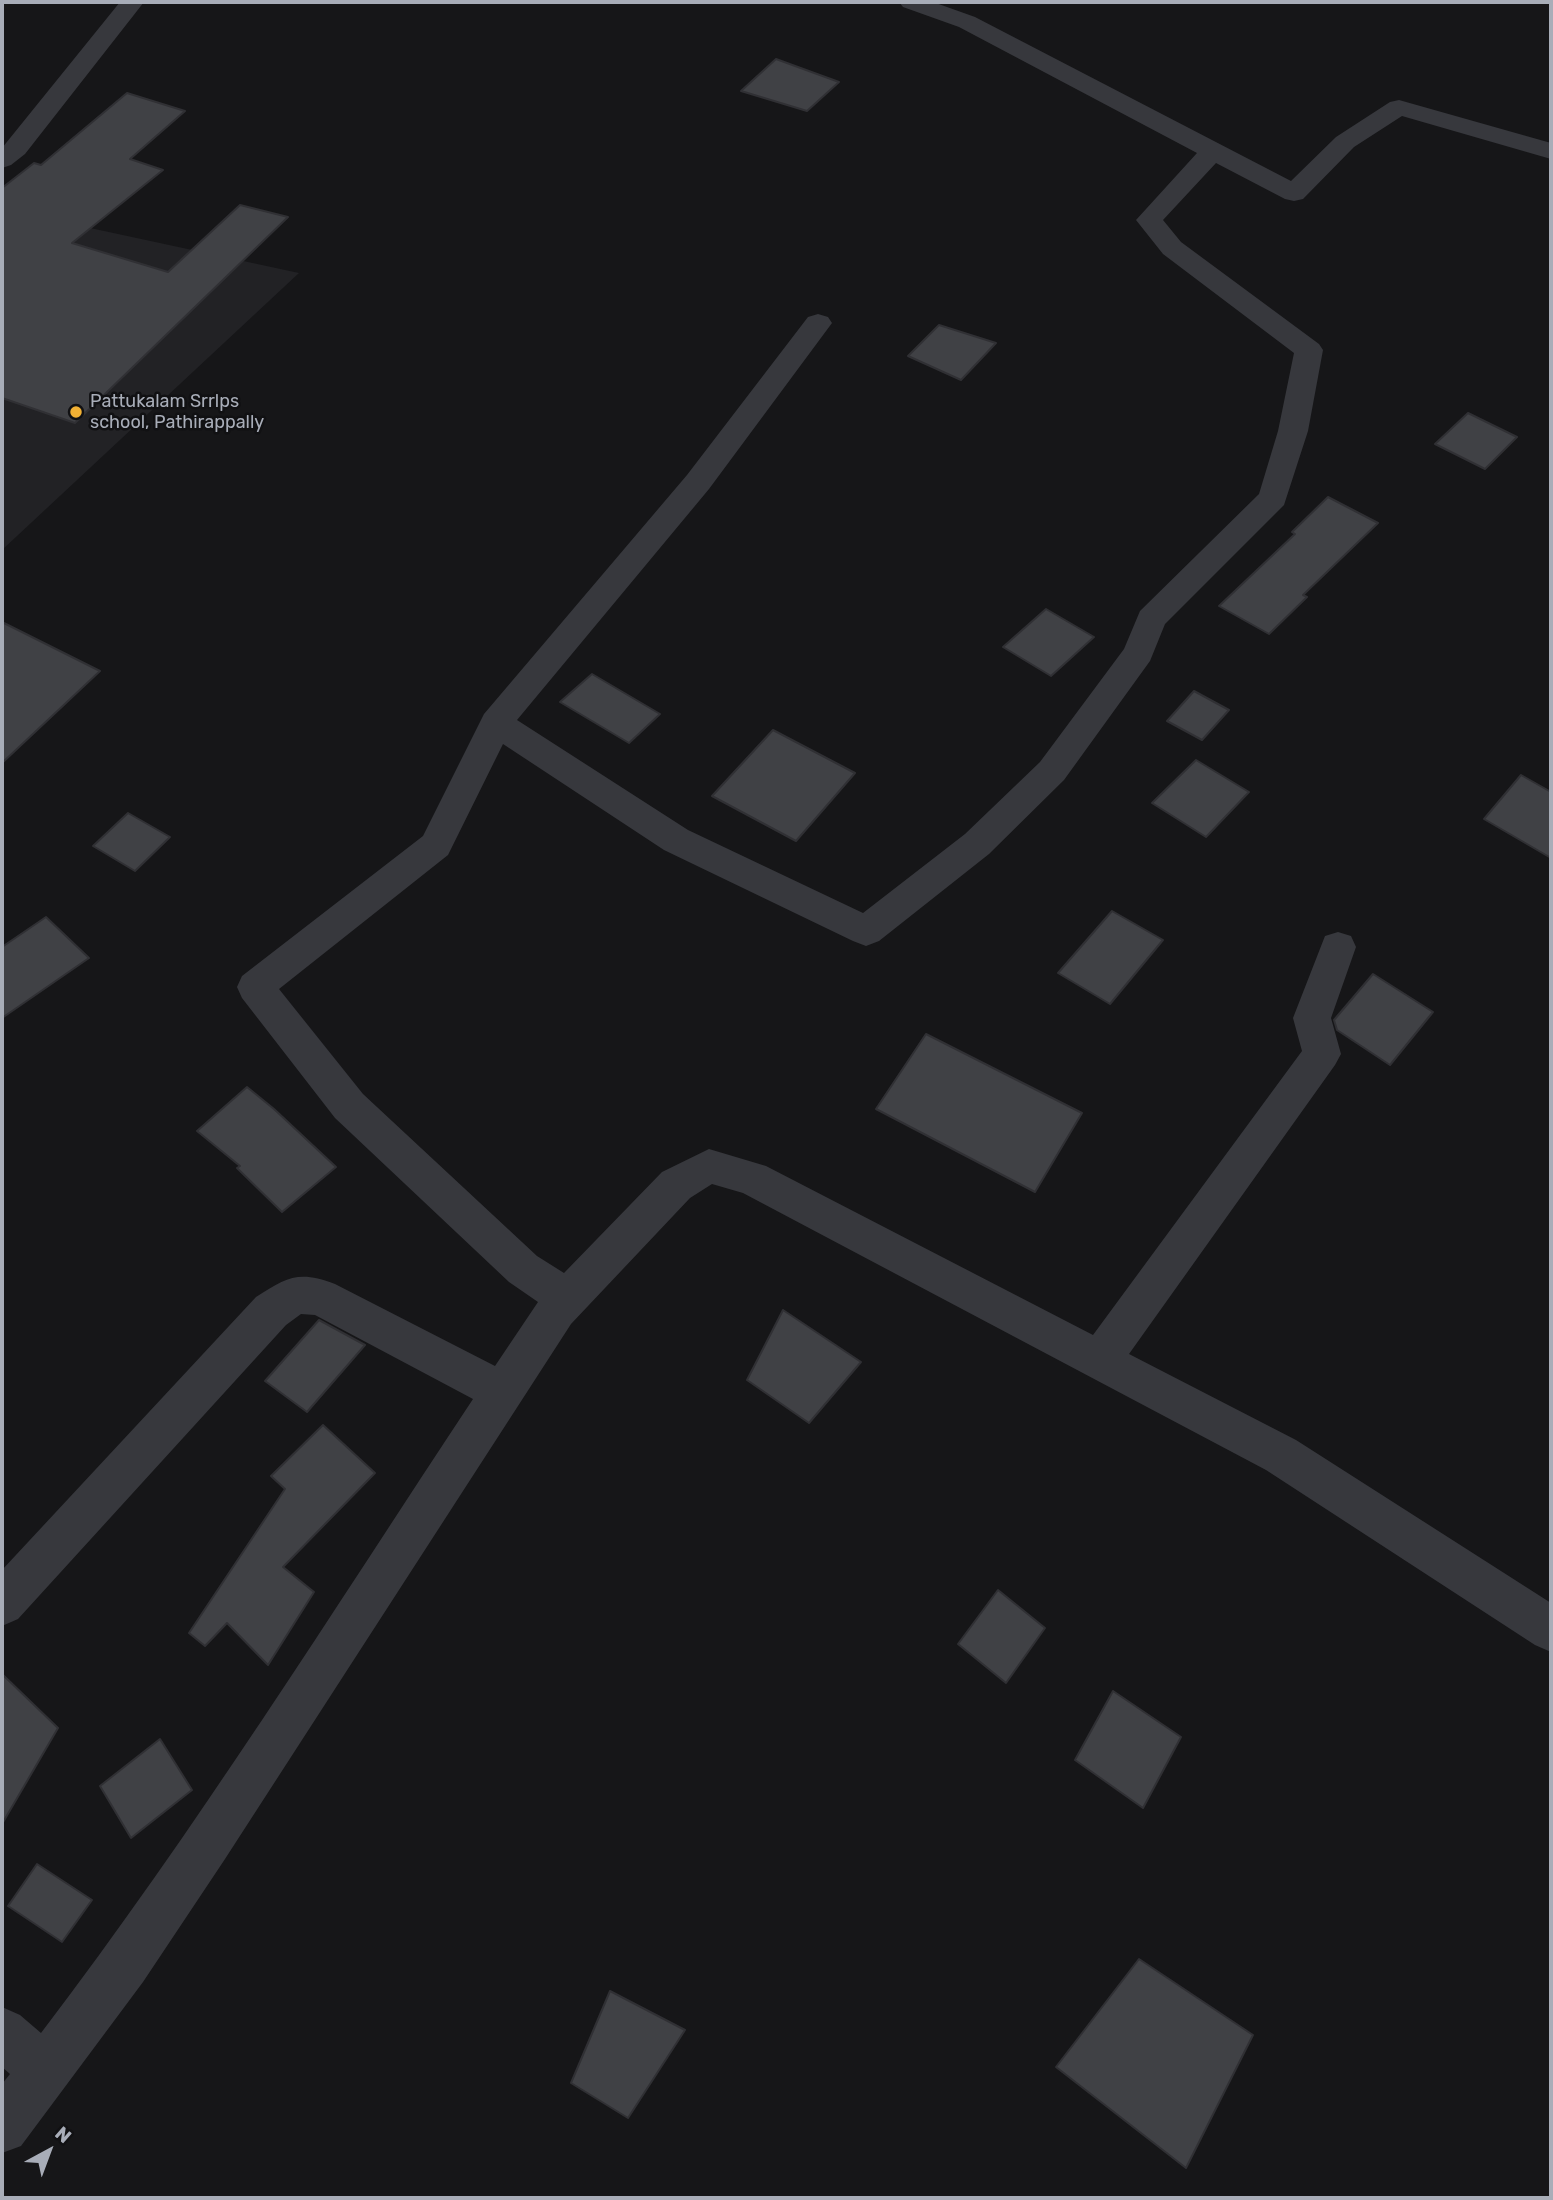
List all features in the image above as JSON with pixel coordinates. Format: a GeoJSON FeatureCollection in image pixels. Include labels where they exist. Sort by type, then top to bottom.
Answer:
{"type":"FeatureCollection","features":[{"type":"Feature","properties":{"kind":"street"},"geometry":{"type":"LineString","coordinates":[[2,160],[16,149],[132,2]]}},
{"type":"Feature","properties":{"kind":"street"},"geometry":{"type":"LineString","coordinates":[[911,2],[967,22],[1294,193],[1345,142],[1399,107],[1551,150]]}},
{"type":"Feature","properties":{"kind":"street"},"geometry":{"type":"LineString","coordinates":[[496,723],[676,840],[866,932],[977,844],[1052,771],[1139,653],[1151,619],[1273,498],[1293,431],[1309,350],[1172,248],[1149,220],[1213,151]]}},
{"type":"Feature","properties":{"kind":"street"},"geometry":{"type":"LineString","coordinates":[[567,1299],[523,1269],[349,1106],[255,987],[436,845],[496,723],[698,482],[818,323]]}},
{"type":"Feature","properties":{"kind":"street"},"geometry":{"type":"LineString","coordinates":[[1100,1360],[1322,1054],[1312,1018],[1338,947]]}},
{"type":"Feature","properties":{"kind":"street"},"geometry":{"type":"LineString","coordinates":[[2,2127],[125,1964],[208,1842],[556,1310],[676,1185],[709,1166],[752,1178],[1281,1455],[1551,1629]]}},
{"type":"Feature","properties":{"kind":"street"},"geometry":{"type":"LineString","coordinates":[[2,1603],[271,1311],[296,1294],[320,1297],[502,1392]]}},
{"type":"Feature","properties":{"kind":"street"},"geometry":{"type":"LineString","coordinates":[[2,2033],[45,2070]]}},
{"type":"Feature","properties":{"kind":"shaded area","name":"Pattukalam Srrlps school, Pathirappally"},"geometry":{"type":"Polygon","coordinates":[[[2,209],[299,273],[2,550],[2,209]]]}},
{"type":"Feature","properties":{"kind":"building"},"geometry":{"type":"Polygon","coordinates":[[[776,59],[839,82],[807,111],[741,91],[776,59]]]}},
{"type":"Feature","properties":{"kind":"building"},"geometry":{"type":"Polygon","coordinates":[[[127,93],[185,111],[130,159],[163,170],[72,243],[168,272],[240,205],[288,217],[75,423],[2,398],[2,188],[34,163],[41,165],[127,93]]]}},
{"type":"Feature","properties":{"kind":"building"},"geometry":{"type":"Polygon","coordinates":[[[939,325],[996,343],[961,380],[908,356],[939,325]]]}},
{"type":"Feature","properties":{"kind":"building"},"geometry":{"type":"Polygon","coordinates":[[[1468,413],[1517,437],[1485,469],[1435,444],[1468,413]]]}},
{"type":"Feature","properties":{"kind":"building"},"geometry":{"type":"Polygon","coordinates":[[[1328,497],[1378,523],[1303,595],[1307,597],[1269,634],[1219,606],[1295,534],[1292,532],[1328,497]]]}},
{"type":"Feature","properties":{"kind":"building"},"geometry":{"type":"Polygon","coordinates":[[[1046,609],[1094,637],[1051,676],[1003,647],[1046,609]]]}},
{"type":"Feature","properties":{"kind":"building"},"geometry":{"type":"Polygon","coordinates":[[[2,622],[100,671],[2,763],[2,622]]]}},
{"type":"Feature","properties":{"kind":"building"},"geometry":{"type":"Polygon","coordinates":[[[592,674],[660,714],[629,743],[560,702],[592,674]]]}},
{"type":"Feature","properties":{"kind":"building"},"geometry":{"type":"Polygon","coordinates":[[[1194,691],[1229,710],[1202,740],[1167,721],[1194,691]]]}},
{"type":"Feature","properties":{"kind":"building"},"geometry":{"type":"Polygon","coordinates":[[[773,730],[855,773],[796,841],[712,796],[773,730]]]}},
{"type":"Feature","properties":{"kind":"building"},"geometry":{"type":"Polygon","coordinates":[[[1196,760],[1249,792],[1206,837],[1152,803],[1196,760]]]}},
{"type":"Feature","properties":{"kind":"building"},"geometry":{"type":"Polygon","coordinates":[[[1521,775],[1551,792],[1551,858],[1484,819],[1521,775]]]}},
{"type":"Feature","properties":{"kind":"building"},"geometry":{"type":"Polygon","coordinates":[[[128,813],[170,837],[135,871],[93,846],[128,813]]]}},
{"type":"Feature","properties":{"kind":"building"},"geometry":{"type":"Polygon","coordinates":[[[1112,911],[1163,940],[1110,1004],[1058,973],[1112,911]]]}},
{"type":"Feature","properties":{"kind":"building"},"geometry":{"type":"Polygon","coordinates":[[[46,917],[89,958],[2,1018],[2,947],[46,917]]]}},
{"type":"Feature","properties":{"kind":"building"},"geometry":{"type":"Polygon","coordinates":[[[1373,974],[1433,1012],[1390,1065],[1337,1030],[1334,1020],[1373,974]]]}},
{"type":"Feature","properties":{"kind":"building"},"geometry":{"type":"Polygon","coordinates":[[[926,1034],[1082,1113],[1035,1192],[876,1109],[926,1034]]]}},
{"type":"Feature","properties":{"kind":"building"},"geometry":{"type":"Polygon","coordinates":[[[247,1087],[336,1167],[282,1212],[237,1168],[240,1166],[197,1131],[247,1087]]]}},
{"type":"Feature","properties":{"kind":"building"},"geometry":{"type":"Polygon","coordinates":[[[783,1310],[861,1362],[809,1423],[747,1380],[783,1310]]]}},
{"type":"Feature","properties":{"kind":"building"},"geometry":{"type":"Polygon","coordinates":[[[319,1320],[365,1345],[307,1412],[265,1381],[319,1320]]]}},
{"type":"Feature","properties":{"kind":"building"},"geometry":{"type":"Polygon","coordinates":[[[323,1425],[375,1473],[283,1567],[314,1592],[268,1665],[227,1623],[205,1646],[189,1633],[285,1489],[271,1476],[323,1425]]]}},
{"type":"Feature","properties":{"kind":"building"},"geometry":{"type":"Polygon","coordinates":[[[998,1590],[1045,1628],[1006,1683],[958,1644],[998,1590]]]}},
{"type":"Feature","properties":{"kind":"building"},"geometry":{"type":"Polygon","coordinates":[[[2,1674],[58,1728],[2,1824],[2,1674]]]}},
{"type":"Feature","properties":{"kind":"building"},"geometry":{"type":"Polygon","coordinates":[[[1113,1691],[1181,1737],[1143,1808],[1075,1760],[1113,1691]]]}},
{"type":"Feature","properties":{"kind":"building"},"geometry":{"type":"Polygon","coordinates":[[[160,1739],[192,1790],[131,1838],[100,1786],[160,1739]]]}},
{"type":"Feature","properties":{"kind":"building"},"geometry":{"type":"Polygon","coordinates":[[[37,1864],[92,1900],[62,1942],[8,1906],[37,1864]]]}},
{"type":"Feature","properties":{"kind":"building"},"geometry":{"type":"Polygon","coordinates":[[[1139,1959],[1253,2035],[1186,2168],[1056,2067],[1139,1959]]]}},
{"type":"Feature","properties":{"kind":"building"},"geometry":{"type":"Polygon","coordinates":[[[610,1991],[685,2030],[628,2118],[571,2083],[610,1991]]]}},
{"type":"Feature","properties":{"kind":"place","name":"Pattukalam Srrlps school, Pathirappally"},"geometry":{"type":"Point","coordinates":[76,412]}}]}
